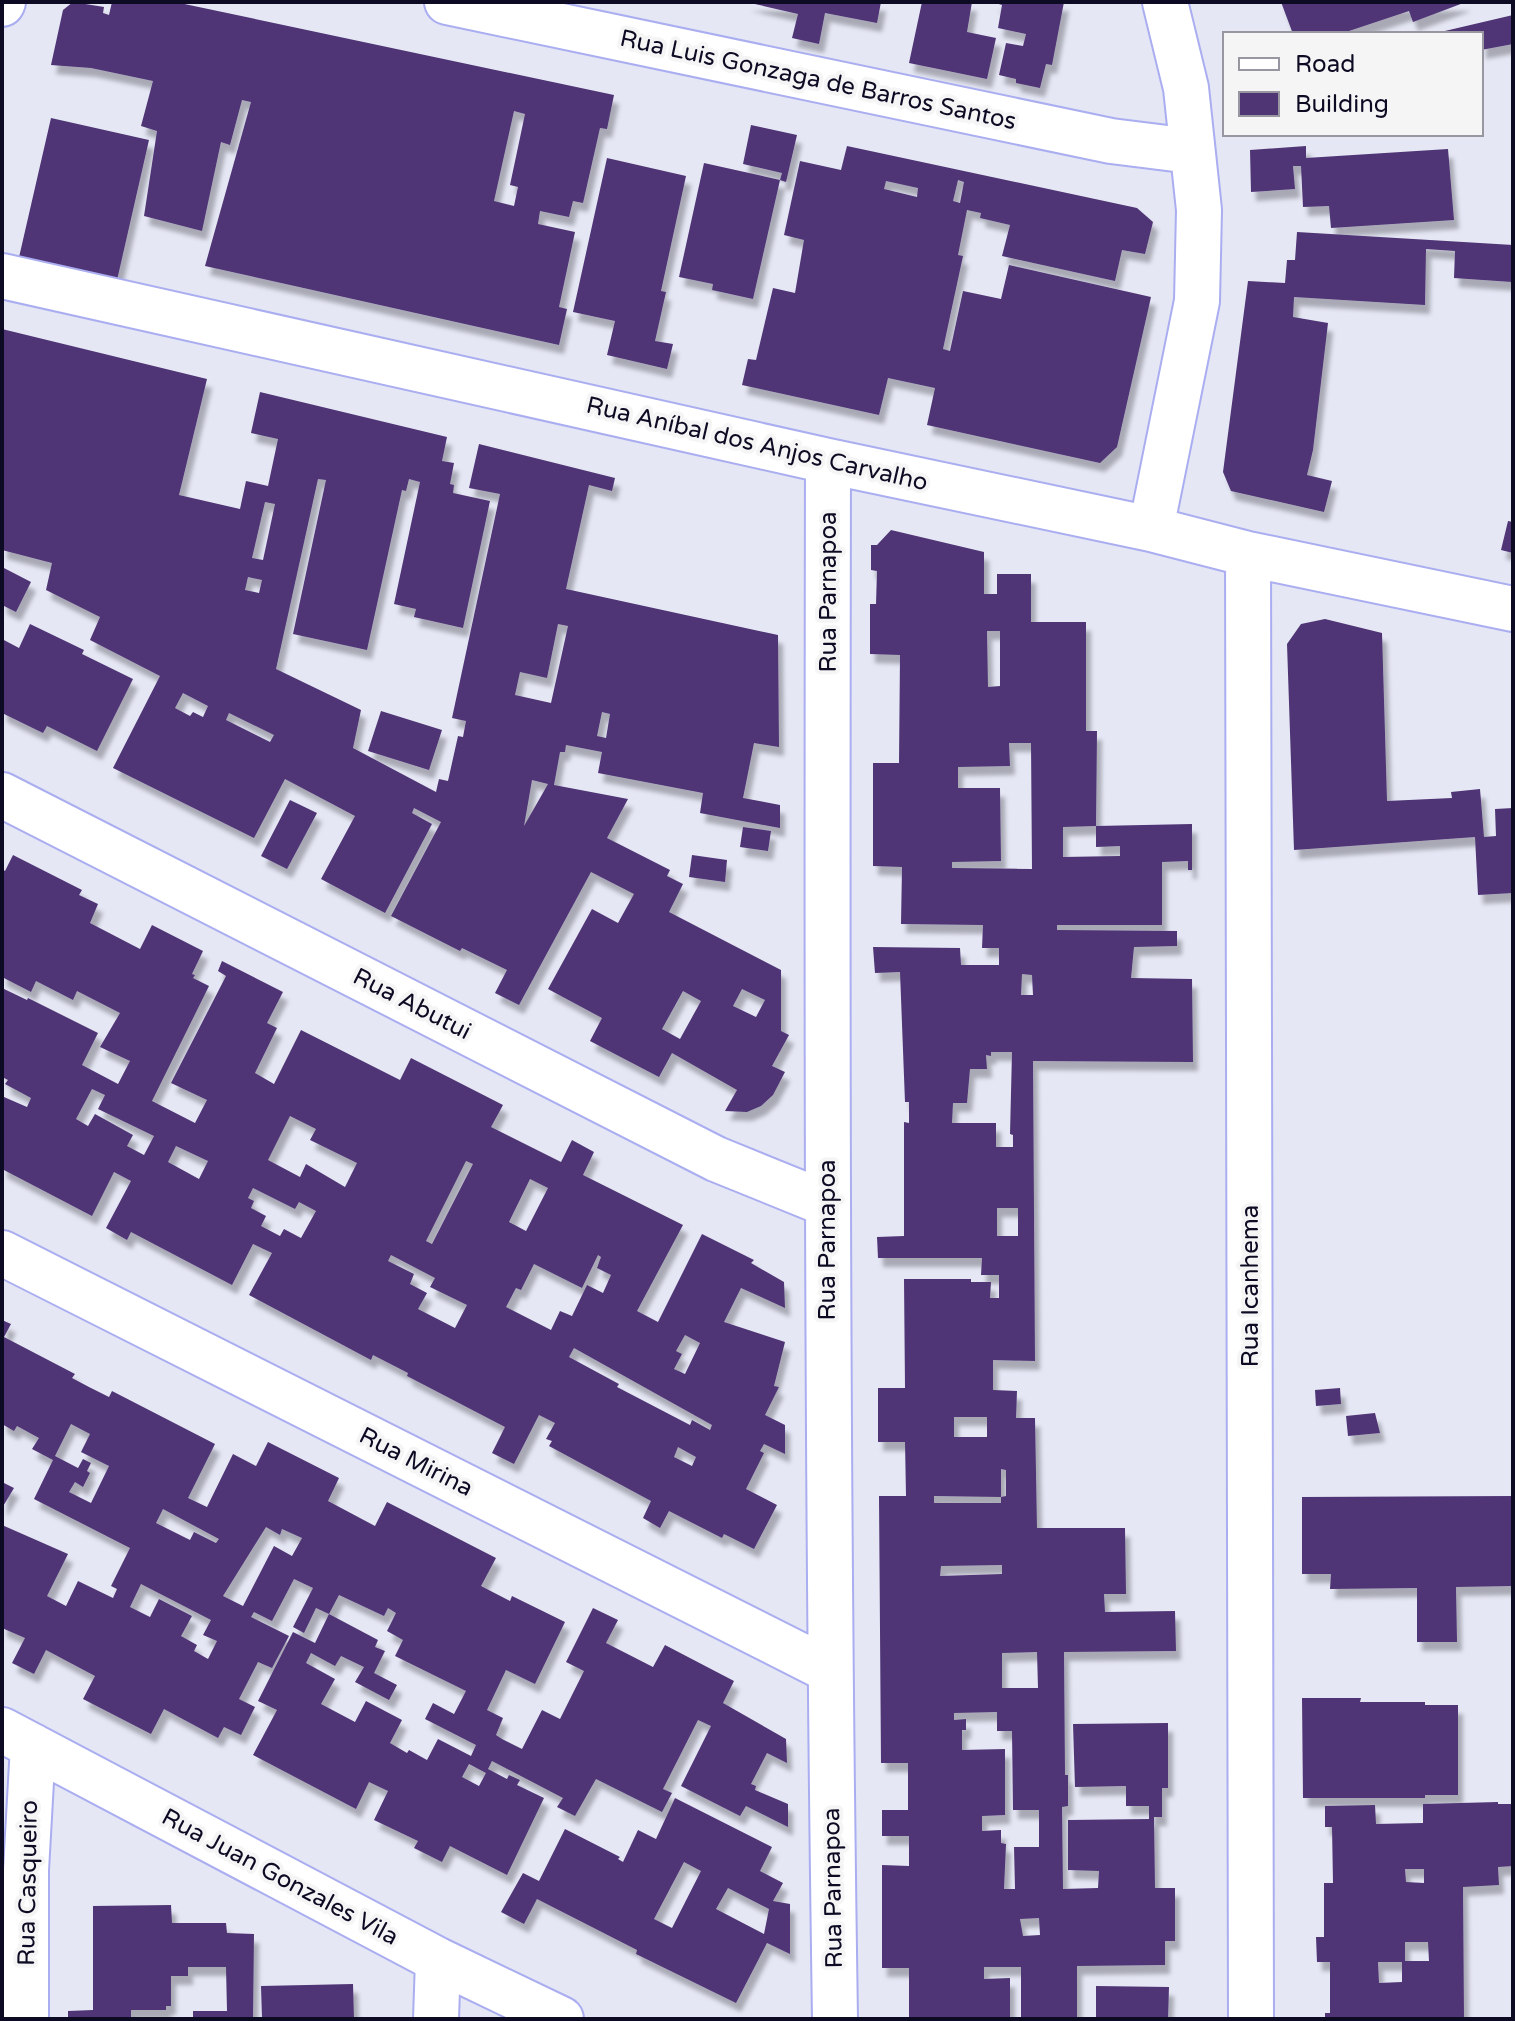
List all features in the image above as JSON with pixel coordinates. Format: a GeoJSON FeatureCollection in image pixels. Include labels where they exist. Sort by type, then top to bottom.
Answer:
{"type":"FeatureCollection","features":[{"type":"Feature","properties":{"kind":"street","name":"Rua Luis Gonzaga de Barros Santos"},"geometry":{"type":"LineString","coordinates":[[447,2],[1111,141],[1191,151]]}},
{"type":"Feature","properties":{"kind":"street"},"geometry":{"type":"LineString","coordinates":[[1151,529],[1197,301],[1199,210],[1186,88],[1165,2]]}},
{"type":"Feature","properties":{"kind":"street","name":"Rua Aníbal dos Anjos Carvalho"},"geometry":{"type":"LineString","coordinates":[[2,276],[828,461],[1151,529],[1248,554],[1513,609]]}},
{"type":"Feature","properties":{"kind":"street","name":"Rua Parnapoa"},"geometry":{"type":"LineString","coordinates":[[828,461],[829,1670],[835,2019]]}},
{"type":"Feature","properties":{"kind":"street","name":"Rua Icanhema"},"geometry":{"type":"LineString","coordinates":[[1248,554],[1251,2019]]}},
{"type":"Feature","properties":{"kind":"street","name":"Rua Abutui"},"geometry":{"type":"LineString","coordinates":[[2,795],[716,1159],[827,1204]]}},
{"type":"Feature","properties":{"kind":"street","name":"Rua Mirina"},"geometry":{"type":"LineString","coordinates":[[2,1253],[829,1670]]}},
{"type":"Feature","properties":{"kind":"street","name":"Rua Juan Gonzales Vila"},"geometry":{"type":"LineString","coordinates":[[18,1738],[438,1960],[561,2019]]}},
{"type":"Feature","properties":{"kind":"street","name":"Rua Casqueiro"},"geometry":{"type":"LineString","coordinates":[[18,1738],[26,1870],[26,2019]]}},
{"type":"Feature","properties":{"kind":"street"},"geometry":{"type":"LineString","coordinates":[[436,2019],[438,1960]]}},
{"type":"Feature","properties":{"kind":"building"},"geometry":{"type":"Polygon","coordinates":[[[73,2],[104,7],[103,13],[109,15],[112,2],[175,2],[614,95],[607,129],[600,128],[583,203],[573,201],[569,217],[540,211],[538,224],[575,232],[559,307],[567,309],[559,345],[205,266],[251,102],[242,100],[230,145],[221,142],[202,231],[144,216],[157,131],[141,126],[153,81],[91,68],[51,65],[63,10],[73,2]],[[514,111],[494,201],[514,206],[518,187],[510,185],[525,114],[514,111]]]}},
{"type":"Feature","properties":{"kind":"building"},"geometry":{"type":"Polygon","coordinates":[[[746,2],[881,2],[877,23],[825,13],[819,44],[792,38],[798,14],[746,2]]]}},
{"type":"Feature","properties":{"kind":"building"},"geometry":{"type":"Polygon","coordinates":[[[922,2],[972,2],[967,32],[996,38],[987,79],[909,63],[922,2]]]}},
{"type":"Feature","properties":{"kind":"building"},"geometry":{"type":"Polygon","coordinates":[[[992,2],[1064,2],[1052,65],[1046,64],[1040,88],[1016,83],[1016,79],[999,75],[1006,43],[1023,46],[1026,34],[998,28],[1002,5],[992,2]]]}},
{"type":"Feature","properties":{"kind":"building"},"geometry":{"type":"Polygon","coordinates":[[[1281,2],[1466,2],[1413,22],[1409,11],[1346,32],[1292,32],[1281,2]]]}},
{"type":"Feature","properties":{"kind":"building"},"geometry":{"type":"Polygon","coordinates":[[[1513,15],[1513,44],[1483,50],[1483,32],[1441,32],[1513,15]]]}},
{"type":"Feature","properties":{"kind":"building"},"geometry":{"type":"Polygon","coordinates":[[[51,118],[149,140],[115,289],[17,266],[51,118]]]}},
{"type":"Feature","properties":{"kind":"building"},"geometry":{"type":"Polygon","coordinates":[[[751,125],[797,135],[786,182],[780,180],[782,173],[743,164],[751,125]]]}},
{"type":"Feature","properties":{"kind":"building"},"geometry":{"type":"Polygon","coordinates":[[[847,146],[1137,208],[1153,222],[1145,254],[1122,250],[1115,281],[1002,256],[1010,225],[980,218],[981,213],[967,210],[958,255],[963,256],[943,349],[950,351],[963,291],[1001,299],[1009,265],[1151,297],[1117,447],[1100,463],[927,425],[935,388],[888,378],[879,415],[742,385],[748,359],[756,360],[773,288],[795,293],[804,240],[784,235],[800,161],[841,170],[847,146]],[[958,180],[953,201],[960,203],[964,182],[958,180]],[[886,181],[884,189],[917,197],[918,188],[886,181]]]}},
{"type":"Feature","properties":{"kind":"building"},"geometry":{"type":"Polygon","coordinates":[[[1306,146],[1306,158],[1448,149],[1454,220],[1331,228],[1329,206],[1303,207],[1301,166],[1293,166],[1295,189],[1251,192],[1250,150],[1306,146]]]}},
{"type":"Feature","properties":{"kind":"building"},"geometry":{"type":"Polygon","coordinates":[[[607,158],[686,176],[661,291],[666,292],[655,341],[673,344],[667,369],[607,355],[615,321],[573,312],[607,158]]]}},
{"type":"Feature","properties":{"kind":"building"},"geometry":{"type":"Polygon","coordinates":[[[704,163],[780,180],[753,299],[712,290],[713,284],[679,277],[704,163]]]}},
{"type":"Feature","properties":{"kind":"building"},"geometry":{"type":"Polygon","coordinates":[[[1297,232],[1513,245],[1512,282],[1454,278],[1455,251],[1426,249],[1425,305],[1294,297],[1293,317],[1328,323],[1313,450],[1307,475],[1332,481],[1324,512],[1231,491],[1223,472],[1248,281],[1285,283],[1287,260],[1295,260],[1297,232]]]}},
{"type":"Feature","properties":{"kind":"building"},"geometry":{"type":"Polygon","coordinates":[[[2,329],[207,379],[179,495],[240,509],[246,481],[268,486],[278,439],[251,433],[260,392],[447,437],[442,461],[454,463],[450,484],[454,485],[453,493],[490,501],[463,628],[414,617],[416,609],[394,604],[420,482],[409,479],[406,491],[402,490],[367,650],[293,634],[326,480],[318,479],[276,669],[361,710],[353,748],[436,792],[439,779],[448,781],[458,736],[463,737],[466,721],[452,718],[500,494],[469,488],[479,444],[615,478],[612,491],[589,485],[566,589],[778,635],[779,747],[754,743],[743,798],[780,805],[780,828],[700,813],[703,793],[598,773],[602,752],[566,745],[565,752],[560,752],[554,785],[628,799],[607,838],[670,870],[667,876],[683,884],[669,912],[781,970],[781,1031],[789,1035],[772,1066],[785,1072],[773,1095],[761,1106],[747,1112],[725,1111],[737,1090],[672,1053],[659,1077],[590,1041],[602,1018],[548,989],[592,909],[618,923],[634,894],[591,872],[519,1005],[495,993],[507,970],[462,948],[460,951],[391,916],[441,822],[414,808],[412,813],[432,824],[385,913],[321,879],[355,816],[285,779],[254,838],[113,768],[160,676],[90,640],[100,617],[46,590],[52,563],[2,550],[2,329]],[[265,502],[252,558],[263,560],[275,504],[265,502]],[[248,577],[245,590],[259,593],[262,580],[248,577]],[[558,624],[547,678],[520,672],[515,695],[551,703],[568,626],[558,624]],[[183,693],[175,708],[190,716],[193,712],[203,717],[208,706],[183,693]],[[602,712],[597,736],[606,738],[610,714],[602,712]],[[229,713],[226,720],[270,742],[274,735],[229,713]],[[532,780],[524,826],[548,784],[532,780]],[[742,989],[733,1006],[756,1017],[765,1000],[742,989]],[[683,991],[662,1029],[680,1039],[701,1001],[683,991]]]}},
{"type":"Feature","properties":{"kind":"building"},"geometry":{"type":"Polygon","coordinates":[[[1508,521],[1513,522],[1513,553],[1501,550],[1508,521]]]}},
{"type":"Feature","properties":{"kind":"building"},"geometry":{"type":"Polygon","coordinates":[[[891,530],[984,552],[984,594],[997,594],[997,574],[1031,574],[1031,622],[1086,622],[1086,731],[1097,731],[1096,826],[1192,824],[1192,870],[1188,870],[1188,861],[1162,862],[1162,925],[1057,925],[1057,930],[1177,931],[1177,946],[1134,947],[1131,978],[1192,979],[1193,1062],[1033,1061],[1035,1361],[993,1360],[993,1390],[1017,1391],[1016,1418],[1035,1418],[1037,1528],[1125,1528],[1126,1594],[1104,1594],[1105,1612],[1175,1611],[1176,1651],[1064,1652],[1068,1806],[1062,1807],[1063,1889],[1098,1888],[1099,1871],[1068,1870],[1068,1820],[1149,1819],[1149,1806],[1126,1806],[1126,1786],[1075,1787],[1073,1724],[1168,1723],[1168,1788],[1162,1788],[1162,1817],[1154,1817],[1155,1888],[1175,1888],[1175,1941],[1165,1941],[1165,1965],[1077,1966],[1077,2019],[1021,2019],[1021,1967],[984,1967],[984,1979],[1010,1978],[1010,2019],[909,2019],[909,1968],[882,1968],[882,1865],[909,1866],[909,1836],[882,1836],[882,1810],[908,1810],[908,1763],[881,1763],[879,1496],[906,1496],[905,1442],[878,1442],[878,1388],[905,1388],[904,1279],[991,1282],[990,1298],[999,1298],[999,1275],[981,1275],[982,1258],[878,1258],[877,1237],[904,1236],[904,1122],[909,1123],[909,1102],[905,1102],[900,972],[875,973],[873,947],[960,948],[961,965],[999,965],[999,948],[982,948],[983,925],[901,924],[902,867],[873,866],[873,763],[899,763],[900,655],[870,654],[870,604],[876,604],[877,571],[871,570],[871,545],[877,545],[891,530]],[[987,631],[988,687],[1000,686],[1000,631],[987,631]],[[1009,743],[1010,766],[958,767],[958,788],[1000,788],[1001,861],[952,862],[952,868],[1032,869],[1031,743],[1009,743]],[[1096,826],[1063,827],[1063,857],[1120,856],[1120,846],[1096,847],[1096,826]],[[1022,974],[1021,995],[1033,995],[1032,975],[1022,974]],[[991,1052],[991,1056],[986,1055],[987,1069],[970,1069],[967,1103],[953,1103],[952,1123],[996,1123],[996,1147],[1013,1147],[1013,1135],[1010,1134],[1012,1052],[991,1052]],[[997,1208],[997,1236],[1018,1236],[1018,1208],[997,1208]],[[954,1417],[954,1437],[987,1437],[987,1417],[954,1417]],[[1001,1469],[1001,1497],[1006,1496],[1006,1470],[1001,1469]],[[934,1496],[934,1503],[1001,1503],[1001,1497],[934,1496]],[[1002,1565],[941,1566],[940,1576],[1002,1574],[1002,1565]],[[1037,1652],[1002,1653],[1002,1688],[1038,1688],[1037,1652]],[[997,1712],[954,1713],[954,1720],[966,1719],[966,1730],[962,1730],[962,1750],[1005,1749],[1005,1815],[982,1816],[982,1831],[1001,1830],[1001,1843],[1006,1844],[1004,1889],[1015,1889],[1014,1847],[1039,1847],[1039,1810],[1013,1810],[1012,1731],[997,1731],[997,1712]],[[1039,1918],[1020,1919],[1023,1936],[1040,1935],[1039,1918]]]}},
{"type":"Feature","properties":{"kind":"building"},"geometry":{"type":"Polygon","coordinates":[[[2,567],[31,582],[16,612],[2,605],[2,567]]]}},
{"type":"Feature","properties":{"kind":"building"},"geometry":{"type":"Polygon","coordinates":[[[1325,619],[1382,633],[1387,801],[1452,798],[1451,792],[1480,789],[1484,837],[1496,836],[1495,809],[1513,808],[1513,893],[1478,895],[1475,837],[1294,850],[1287,644],[1301,624],[1325,619]]]}},
{"type":"Feature","properties":{"kind":"building"},"geometry":{"type":"Polygon","coordinates":[[[30,624],[84,650],[82,654],[133,679],[97,751],[47,726],[43,733],[2,713],[2,639],[19,648],[30,624]]]}},
{"type":"Feature","properties":{"kind":"building"},"geometry":{"type":"Polygon","coordinates":[[[381,711],[442,730],[429,770],[368,751],[381,711]]]}},
{"type":"Feature","properties":{"kind":"building"},"geometry":{"type":"Polygon","coordinates":[[[290,800],[317,813],[287,869],[261,856],[290,800]]]}},
{"type":"Feature","properties":{"kind":"building"},"geometry":{"type":"Polygon","coordinates":[[[743,827],[771,831],[768,851],[740,847],[743,827]]]}},
{"type":"Feature","properties":{"kind":"building"},"geometry":{"type":"Polygon","coordinates":[[[13,855],[82,890],[79,895],[98,904],[90,923],[140,949],[152,925],[203,951],[192,974],[195,975],[193,978],[209,986],[152,1101],[195,1123],[207,1100],[171,1083],[226,976],[218,971],[222,961],[283,992],[267,1023],[277,1028],[255,1073],[274,1084],[301,1030],[400,1080],[411,1058],[503,1105],[491,1127],[561,1162],[572,1140],[594,1152],[583,1175],[683,1225],[637,1311],[658,1322],[702,1234],[754,1260],[751,1263],[784,1282],[785,1308],[741,1288],[724,1322],[785,1342],[774,1386],[779,1387],[765,1415],[785,1425],[785,1454],[764,1444],[760,1451],[764,1453],[746,1489],[777,1505],[754,1549],[724,1534],[722,1538],[669,1511],[660,1528],[643,1518],[651,1501],[549,1446],[552,1441],[546,1439],[555,1423],[539,1415],[514,1464],[492,1453],[505,1427],[407,1376],[408,1373],[373,1355],[371,1360],[249,1295],[272,1253],[253,1244],[232,1285],[131,1232],[127,1240],[106,1228],[131,1181],[114,1172],[92,1216],[2,1169],[2,1101],[4,1097],[27,1107],[31,1098],[5,1084],[8,1080],[2,1077],[2,988],[98,1033],[82,1065],[118,1084],[130,1061],[100,1047],[120,1013],[77,991],[73,1000],[36,981],[31,992],[2,977],[2,869],[5,871],[13,855]],[[92,1089],[76,1119],[88,1126],[95,1114],[133,1135],[127,1146],[144,1155],[154,1136],[98,1109],[105,1095],[92,1089]],[[290,1116],[268,1160],[300,1177],[306,1164],[345,1187],[357,1163],[310,1140],[316,1129],[290,1116]],[[176,1146],[168,1162],[199,1179],[208,1161],[176,1146]],[[466,1161],[426,1241],[432,1244],[473,1164],[466,1161]],[[530,1179],[509,1222],[526,1231],[548,1188],[530,1179]],[[253,1188],[248,1198],[254,1201],[251,1208],[266,1216],[261,1226],[280,1236],[284,1229],[301,1238],[316,1211],[299,1202],[295,1209],[253,1188]],[[391,1255],[388,1261],[414,1274],[410,1284],[427,1293],[418,1309],[455,1328],[467,1305],[430,1287],[435,1278],[391,1255]],[[598,1255],[582,1288],[534,1264],[521,1290],[516,1288],[506,1307],[551,1330],[560,1311],[572,1316],[587,1285],[603,1293],[611,1275],[597,1268],[601,1257],[598,1255]],[[685,1335],[676,1351],[682,1354],[674,1369],[685,1374],[700,1343],[685,1335]],[[574,1348],[569,1357],[619,1384],[617,1387],[690,1425],[692,1420],[710,1430],[712,1425],[574,1348]],[[678,1447],[674,1457],[692,1466],[696,1457],[678,1447]]]}},
{"type":"Feature","properties":{"kind":"building"},"geometry":{"type":"Polygon","coordinates":[[[692,855],[727,860],[725,882],[689,877],[692,855]]]}},
{"type":"Feature","properties":{"kind":"building"},"geometry":{"type":"Polygon","coordinates":[[[2,1320],[11,1324],[4,1337],[75,1374],[72,1378],[109,1397],[112,1391],[215,1444],[188,1498],[207,1507],[233,1454],[256,1466],[268,1442],[339,1478],[328,1501],[375,1526],[387,1502],[496,1558],[481,1586],[510,1601],[512,1596],[565,1622],[535,1684],[506,1670],[487,1710],[503,1718],[496,1735],[522,1749],[542,1710],[560,1719],[584,1671],[566,1662],[593,1608],[618,1620],[606,1643],[653,1667],[665,1645],[734,1681],[723,1703],[786,1739],[787,1763],[767,1753],[751,1784],[756,1786],[755,1790],[788,1804],[788,1827],[746,1806],[740,1816],[681,1786],[711,1726],[698,1720],[663,1789],[672,1793],[662,1812],[596,1779],[575,1816],[557,1807],[563,1798],[492,1761],[488,1769],[507,1779],[509,1775],[520,1780],[517,1785],[544,1798],[507,1875],[450,1846],[442,1862],[414,1848],[418,1841],[374,1820],[388,1791],[369,1782],[356,1809],[253,1755],[277,1710],[258,1701],[293,1632],[315,1643],[329,1614],[316,1608],[304,1633],[293,1627],[313,1588],[294,1579],[272,1621],[254,1612],[251,1617],[289,1636],[272,1668],[258,1662],[239,1699],[255,1707],[241,1735],[224,1727],[218,1738],[164,1709],[151,1734],[83,1699],[95,1676],[46,1650],[34,1674],[12,1663],[25,1638],[2,1628],[2,1525],[68,1554],[47,1596],[66,1606],[78,1581],[113,1598],[117,1589],[111,1586],[130,1548],[34,1499],[53,1460],[32,1449],[39,1438],[17,1426],[14,1431],[2,1424],[2,1320]],[[71,1424],[55,1456],[78,1468],[83,1459],[91,1463],[83,1487],[75,1482],[69,1492],[91,1503],[109,1466],[81,1452],[90,1434],[71,1424]],[[163,1509],[156,1523],[190,1540],[194,1532],[216,1543],[219,1539],[163,1509]],[[266,1527],[223,1596],[243,1606],[274,1546],[292,1556],[302,1538],[282,1529],[280,1535],[266,1527]],[[141,1584],[130,1607],[150,1617],[159,1599],[192,1616],[181,1636],[197,1645],[194,1651],[208,1659],[217,1641],[203,1635],[211,1620],[141,1584]],[[339,1595],[329,1614],[378,1640],[375,1647],[385,1651],[374,1673],[397,1685],[389,1700],[355,1682],[364,1667],[341,1656],[335,1666],[311,1653],[306,1663],[335,1679],[321,1704],[355,1722],[366,1701],[402,1720],[390,1743],[427,1760],[438,1739],[471,1756],[476,1745],[425,1719],[433,1703],[454,1714],[466,1691],[395,1656],[403,1640],[387,1631],[396,1613],[388,1608],[384,1616],[339,1595]],[[469,1764],[462,1777],[479,1786],[486,1773],[469,1764]]]}},
{"type":"Feature","properties":{"kind":"building"},"geometry":{"type":"Polygon","coordinates":[[[1340,1388],[1341,1404],[1316,1406],[1315,1390],[1340,1388]]]}},
{"type":"Feature","properties":{"kind":"building"},"geometry":{"type":"Polygon","coordinates":[[[1375,1413],[1380,1433],[1348,1436],[1346,1416],[1375,1413]]]}},
{"type":"Feature","properties":{"kind":"building"},"geometry":{"type":"Polygon","coordinates":[[[2,1482],[14,1488],[2,1508],[2,1482]]]}},
{"type":"Feature","properties":{"kind":"building"},"geometry":{"type":"Polygon","coordinates":[[[1513,1496],[1513,1586],[1456,1587],[1457,1642],[1417,1642],[1417,1588],[1330,1589],[1331,1574],[1302,1574],[1302,1497],[1513,1496]]]}},
{"type":"Feature","properties":{"kind":"building"},"geometry":{"type":"Polygon","coordinates":[[[1302,1698],[1361,1698],[1360,1702],[1458,1705],[1458,1795],[1303,1798],[1302,1698]]]}},
{"type":"Feature","properties":{"kind":"building"},"geometry":{"type":"Polygon","coordinates":[[[675,1798],[772,1847],[760,1871],[783,1883],[773,1901],[790,1904],[790,1954],[767,1943],[736,2003],[636,1954],[637,1950],[537,1899],[524,1924],[501,1912],[523,1873],[539,1881],[565,1829],[620,1857],[618,1859],[623,1862],[638,1830],[656,1839],[675,1798]],[[684,1862],[654,1919],[672,1928],[701,1871],[684,1862]],[[728,1888],[716,1909],[764,1934],[769,1909],[728,1888]]]}},
{"type":"Feature","properties":{"kind":"building"},"geometry":{"type":"Polygon","coordinates":[[[1423,1804],[1513,1804],[1513,1866],[1498,1867],[1499,1885],[1463,1887],[1464,2019],[1325,2019],[1325,2013],[1330,2013],[1330,1962],[1317,1962],[1316,1937],[1324,1937],[1324,1883],[1333,1883],[1332,1827],[1325,1827],[1325,1806],[1375,1805],[1376,1824],[1423,1823],[1423,1804]],[[1405,1869],[1406,1882],[1424,1883],[1424,1869],[1405,1869]],[[1405,1942],[1405,1961],[1429,1961],[1428,1942],[1405,1942]],[[1378,1962],[1379,1983],[1402,1982],[1402,1962],[1378,1962]]]}},
{"type":"Feature","properties":{"kind":"building"},"geometry":{"type":"Polygon","coordinates":[[[171,1905],[172,1923],[226,1923],[227,1933],[254,1934],[253,2019],[193,2019],[193,2011],[227,2011],[226,1967],[188,1967],[188,1976],[171,1976],[171,2006],[166,2006],[166,2010],[131,2010],[131,2019],[68,2019],[68,2011],[93,2010],[93,1906],[171,1905]]]}},
{"type":"Feature","properties":{"kind":"building"},"geometry":{"type":"Polygon","coordinates":[[[353,1984],[354,2019],[262,2019],[261,1986],[353,1984]]]}},
{"type":"Feature","properties":{"kind":"building"},"geometry":{"type":"Polygon","coordinates":[[[1096,1986],[1169,1987],[1168,2019],[1096,2019],[1096,1986]]]}}]}
